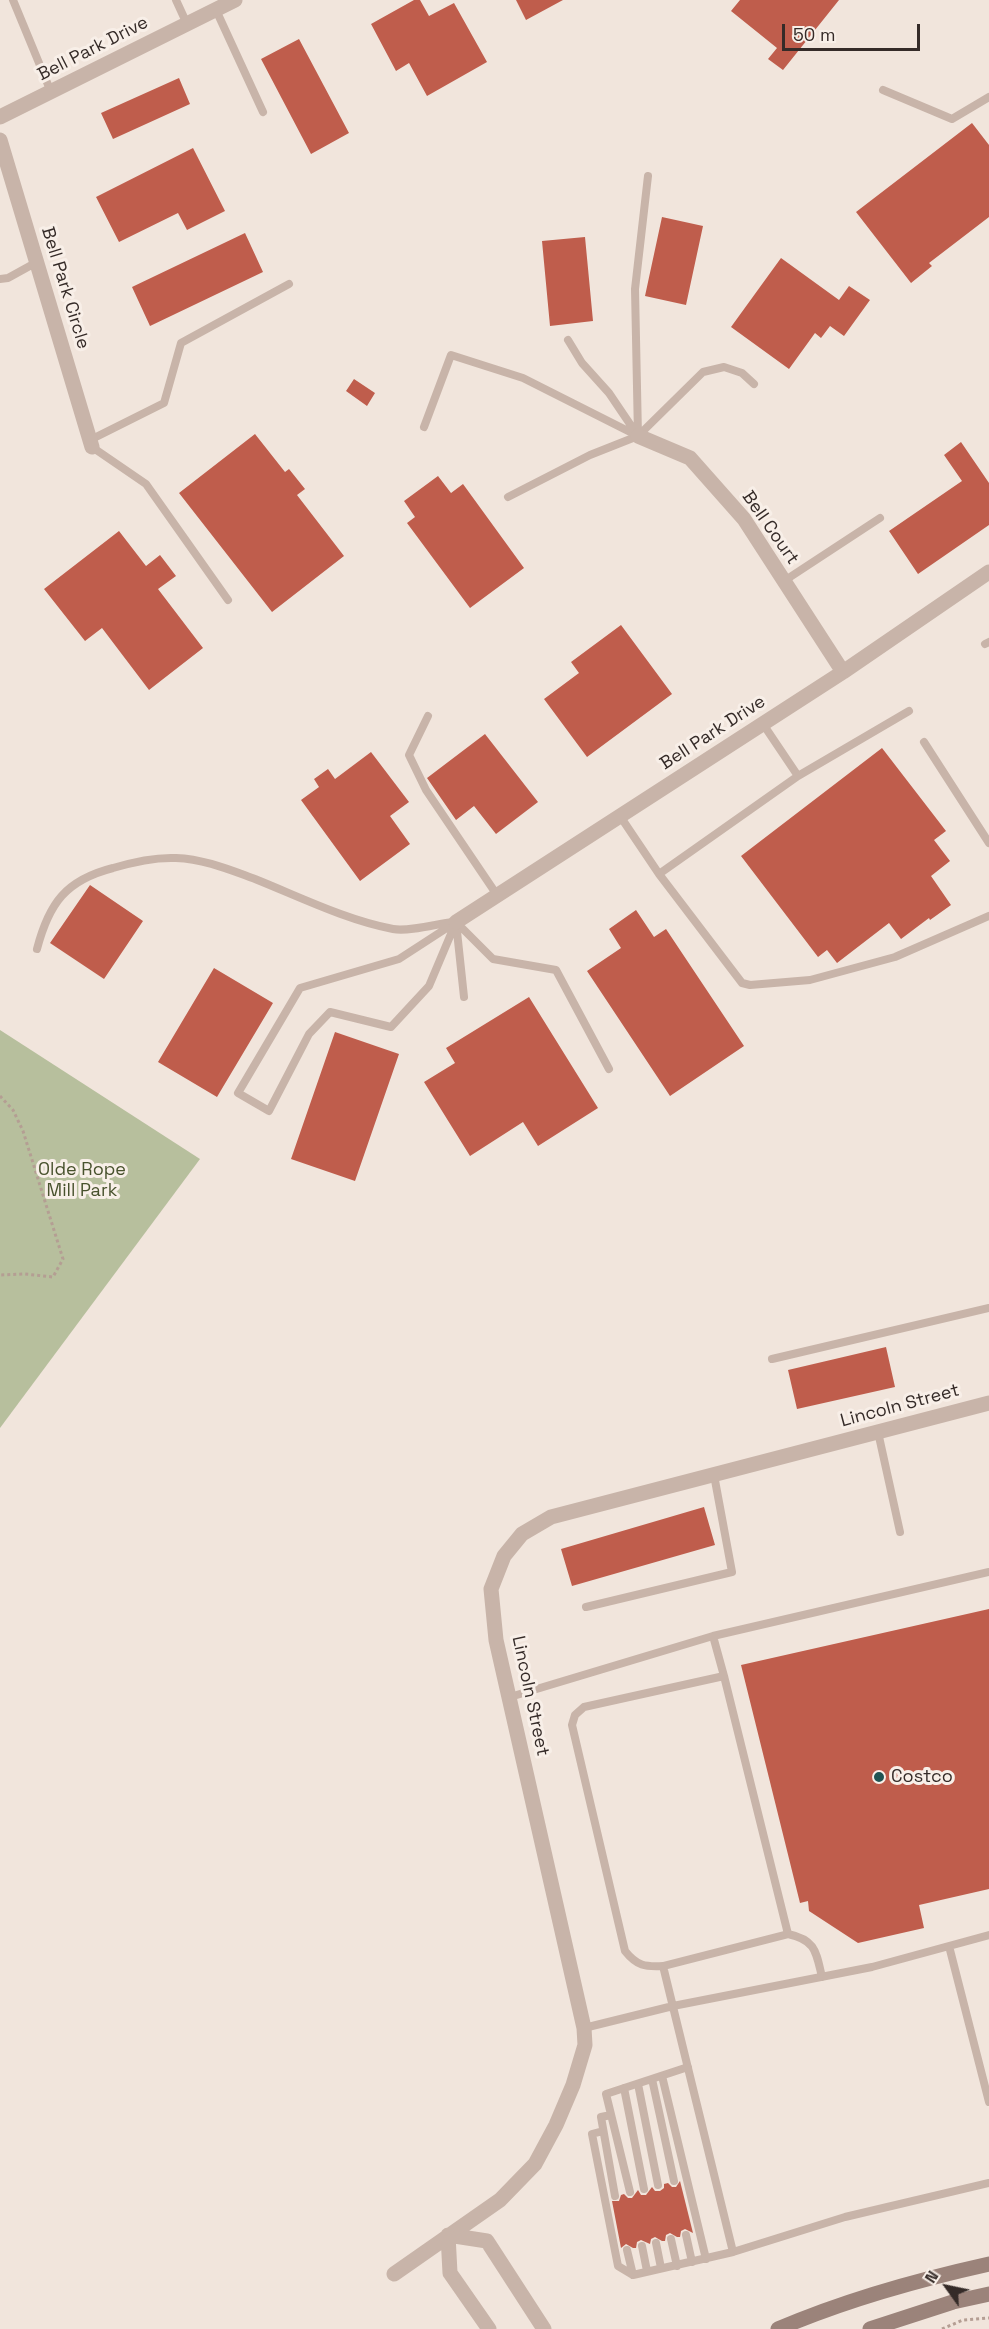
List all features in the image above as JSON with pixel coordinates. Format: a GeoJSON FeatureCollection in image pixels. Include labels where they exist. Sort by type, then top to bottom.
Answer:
{"type":"FeatureCollection","features":[{"type":"Feature","properties":{"kind":"main road"},"geometry":{"type":"LineString","coordinates":[[778,2329],[810,2315],[880,2293],[989,2264]]}},
{"type":"Feature","properties":{"kind":"main road"},"geometry":{"type":"LineString","coordinates":[[870,2329],[953,2302],[989,2294]]}},
{"type":"Feature","properties":{"kind":"street","name":"Bell Park Drive"},"geometry":{"type":"LineString","coordinates":[[0,117],[235,0]]}},
{"type":"Feature","properties":{"kind":"street","name":"Bell Park Circle"},"geometry":{"type":"LineString","coordinates":[[0,140],[91,443]]}},
{"type":"Feature","properties":{"kind":"street","name":"Bell Court"},"geometry":{"type":"LineString","coordinates":[[638,436],[690,458],[744,519],[843,672]]}},
{"type":"Feature","properties":{"kind":"street","name":"Bell Park Drive"},"geometry":{"type":"LineString","coordinates":[[456,922],[843,672],[989,572]]}},
{"type":"Feature","properties":{"kind":"street","name":"Lincoln Street"},"geometry":{"type":"LineString","coordinates":[[394,2274],[500,2200],[535,2164],[556,2125],[573,2085],[585,2045],[584,2028],[496,1640],[491,1589],[504,1556],[522,1534],[551,1518],[989,1403]]}},
{"type":"Feature","properties":{"kind":"street"},"geometry":{"type":"LineString","coordinates":[[489,2329],[450,2273],[448,2235],[487,2241],[544,2329]]}},
{"type":"Feature","properties":{"kind":"lane"},"geometry":{"type":"LineString","coordinates":[[13,0],[51,92]]}},
{"type":"Feature","properties":{"kind":"lane"},"geometry":{"type":"LineString","coordinates":[[176,0],[187,24]]}},
{"type":"Feature","properties":{"kind":"lane"},"geometry":{"type":"LineString","coordinates":[[216,10],[263,112]]}},
{"type":"Feature","properties":{"kind":"lane"},"geometry":{"type":"LineString","coordinates":[[884,90],[952,119],[989,97]]}},
{"type":"Feature","properties":{"kind":"lane"},"geometry":{"type":"LineString","coordinates":[[638,436],[635,289],[648,176]]}},
{"type":"Feature","properties":{"kind":"lane"},"geometry":{"type":"LineString","coordinates":[[0,279],[8,278],[37,262]]}},
{"type":"Feature","properties":{"kind":"lane"},"geometry":{"type":"LineString","coordinates":[[228,600],[146,484],[91,443],[164,403],[181,343],[289,284]]}},
{"type":"Feature","properties":{"kind":"lane"},"geometry":{"type":"LineString","coordinates":[[568,340],[582,363],[609,393],[638,436]]}},
{"type":"Feature","properties":{"kind":"lane"},"geometry":{"type":"LineString","coordinates":[[424,427],[451,355],[523,378],[638,436]]}},
{"type":"Feature","properties":{"kind":"lane"},"geometry":{"type":"LineString","coordinates":[[508,497],[590,455],[638,436],[704,372],[724,367],[742,373],[754,384]]}},
{"type":"Feature","properties":{"kind":"lane"},"geometry":{"type":"LineString","coordinates":[[784,581],[880,518]]}},
{"type":"Feature","properties":{"kind":"lane"},"geometry":{"type":"LineString","coordinates":[[659,874],[798,776],[909,711]]}},
{"type":"Feature","properties":{"kind":"lane"},"geometry":{"type":"LineString","coordinates":[[428,716],[409,755],[426,790],[497,895]]}},
{"type":"Feature","properties":{"kind":"lane"},"geometry":{"type":"LineString","coordinates":[[763,724],[798,776]]}},
{"type":"Feature","properties":{"kind":"lane"},"geometry":{"type":"LineString","coordinates":[[924,742],[989,843]]}},
{"type":"Feature","properties":{"kind":"lane"},"geometry":{"type":"LineString","coordinates":[[620,816],[659,874],[742,983],[750,985],[810,980],[895,957],[989,916]]}},
{"type":"Feature","properties":{"kind":"lane"},"geometry":{"type":"LineString","coordinates":[[37,949],[43,928],[56,902],[76,882],[100,871],[133,862],[176,858],[220,866],[345,915],[396,930],[456,922]]}},
{"type":"Feature","properties":{"kind":"lane"},"geometry":{"type":"LineString","coordinates":[[456,922],[429,986],[391,1027],[330,1012],[309,1034],[269,1111],[238,1093],[300,988],[399,958],[456,922]]}},
{"type":"Feature","properties":{"kind":"lane"},"geometry":{"type":"LineString","coordinates":[[456,922],[464,997]]}},
{"type":"Feature","properties":{"kind":"lane"},"geometry":{"type":"LineString","coordinates":[[456,922],[493,959],[556,970],[609,1069]]}},
{"type":"Feature","properties":{"kind":"lane"},"geometry":{"type":"LineString","coordinates":[[772,1359],[989,1308]]}},
{"type":"Feature","properties":{"kind":"lane"},"geometry":{"type":"LineString","coordinates":[[878,1432],[900,1532]]}},
{"type":"Feature","properties":{"kind":"lane"},"geometry":{"type":"LineString","coordinates":[[586,1607],[732,1572],[714,1475]]}},
{"type":"Feature","properties":{"kind":"lane"},"geometry":{"type":"LineString","coordinates":[[510,1697],[713,1636],[989,1572]]}},
{"type":"Feature","properties":{"kind":"lane"},"geometry":{"type":"LineString","coordinates":[[713,1636],[788,1934]]}},
{"type":"Feature","properties":{"kind":"lane"},"geometry":{"type":"LineString","coordinates":[[724,1676],[584,1707],[575,1715],[572,1725],[625,1951],[633,1961],[644,1967],[663,1966],[788,1934],[802,1937],[815,1948],[822,1977]]}},
{"type":"Feature","properties":{"kind":"lane"},"geometry":{"type":"LineString","coordinates":[[584,2028],[673,2006],[872,1967],[989,1935]]}},
{"type":"Feature","properties":{"kind":"lane"},"geometry":{"type":"LineString","coordinates":[[949,1946],[989,2102]]}},
{"type":"Feature","properties":{"kind":"lane"},"geometry":{"type":"LineString","coordinates":[[663,1966],[733,2252]]}},
{"type":"Feature","properties":{"kind":"lane"},"geometry":{"type":"LineString","coordinates":[[630,2192],[606,2094],[688,2067]]}},
{"type":"Feature","properties":{"kind":"lane"},"geometry":{"type":"LineString","coordinates":[[662,2076],[706,2259]]}},
{"type":"Feature","properties":{"kind":"lane"},"geometry":{"type":"LineString","coordinates":[[652,2079],[674,2181]]}},
{"type":"Feature","properties":{"kind":"lane"},"geometry":{"type":"LineString","coordinates":[[638,2084],[658,2185]]}},
{"type":"Feature","properties":{"kind":"lane"},"geometry":{"type":"LineString","coordinates":[[624,2088],[644,2189]]}},
{"type":"Feature","properties":{"kind":"lane"},"geometry":{"type":"LineString","coordinates":[[611,2115],[601,2117],[615,2196]]}},
{"type":"Feature","properties":{"kind":"lane"},"geometry":{"type":"LineString","coordinates":[[603,2131],[592,2134],[618,2266],[633,2275],[733,2252],[845,2217],[989,2183]]}},
{"type":"Feature","properties":{"kind":"lane"},"geometry":{"type":"LineString","coordinates":[[686,2235],[692,2262]]}},
{"type":"Feature","properties":{"kind":"lane"},"geometry":{"type":"LineString","coordinates":[[670,2239],[677,2266]]}},
{"type":"Feature","properties":{"kind":"lane"},"geometry":{"type":"LineString","coordinates":[[656,2243],[661,2268]]}},
{"type":"Feature","properties":{"kind":"lane"},"geometry":{"type":"LineString","coordinates":[[642,2246],[647,2271]]}},
{"type":"Feature","properties":{"kind":"lane"},"geometry":{"type":"LineString","coordinates":[[627,2250],[633,2275]]}},
{"type":"Feature","properties":{"kind":"path"},"geometry":{"type":"LineString","coordinates":[[0,1096],[13,1110],[23,1131],[63,1259],[53,1277],[25,1274],[0,1275]]}},
{"type":"Feature","properties":{"kind":"path"},"geometry":{"type":"LineString","coordinates":[[942,2329],[963,2320],[989,2318]]}},
{"type":"Feature","properties":{"kind":"green space","name":"Olde Rope Mill Park"},"geometry":{"type":"Polygon","coordinates":[[[0,1030],[200,1159],[0,1428],[0,1030]]]}},
{"type":"Feature","properties":{"kind":"building"},"geometry":{"type":"Polygon","coordinates":[[[414,0],[420,0],[429,16],[454,3],[487,62],[427,96],[409,63],[396,71],[371,24],[414,0]]]}},
{"type":"Feature","properties":{"kind":"building"},"geometry":{"type":"Polygon","coordinates":[[[516,0],[563,0],[526,20],[516,0]]]}},
{"type":"Feature","properties":{"kind":"building"},"geometry":{"type":"Polygon","coordinates":[[[740,0],[839,0],[783,70],[768,59],[777,48],[731,11],[740,0]]]}},
{"type":"Feature","properties":{"kind":"building"},"geometry":{"type":"Polygon","coordinates":[[[299,39],[349,133],[311,154],[261,59],[299,39]]]}},
{"type":"Feature","properties":{"kind":"building"},"geometry":{"type":"Polygon","coordinates":[[[179,78],[190,104],[113,139],[101,113],[179,78]]]}},
{"type":"Feature","properties":{"kind":"building"},"geometry":{"type":"Polygon","coordinates":[[[972,123],[989,145],[989,217],[929,263],[932,266],[911,283],[856,212],[972,123]]]}},
{"type":"Feature","properties":{"kind":"building"},"geometry":{"type":"Polygon","coordinates":[[[193,148],[225,211],[187,230],[178,213],[119,242],[96,197],[193,148]]]}},
{"type":"Feature","properties":{"kind":"building"},"geometry":{"type":"Polygon","coordinates":[[[662,217],[703,226],[686,305],[645,296],[662,217]]]}},
{"type":"Feature","properties":{"kind":"building"},"geometry":{"type":"Polygon","coordinates":[[[245,233],[263,272],[150,326],[132,287],[245,233]]]}},
{"type":"Feature","properties":{"kind":"building"},"geometry":{"type":"Polygon","coordinates":[[[585,237],[593,321],[550,326],[542,241],[585,237]]]}},
{"type":"Feature","properties":{"kind":"building"},"geometry":{"type":"Polygon","coordinates":[[[781,258],[839,300],[849,286],[870,300],[844,336],[830,326],[821,338],[815,333],[789,369],[731,327],[781,258]]]}},
{"type":"Feature","properties":{"kind":"building"},"geometry":{"type":"Polygon","coordinates":[[[354,379],[375,393],[367,406],[346,391],[354,379]]]}},
{"type":"Feature","properties":{"kind":"building"},"geometry":{"type":"Polygon","coordinates":[[[255,434],[285,472],[289,469],[305,489],[297,495],[344,556],[272,612],[179,493],[255,434]]]}},
{"type":"Feature","properties":{"kind":"building"},"geometry":{"type":"Polygon","coordinates":[[[961,442],[989,483],[989,525],[918,574],[889,531],[962,481],[944,455],[961,442]]]}},
{"type":"Feature","properties":{"kind":"building"},"geometry":{"type":"Polygon","coordinates":[[[438,476],[451,493],[463,484],[524,568],[470,608],[407,523],[415,517],[404,501],[438,476]]]}},
{"type":"Feature","properties":{"kind":"building"},"geometry":{"type":"Polygon","coordinates":[[[119,531],[146,566],[160,555],[176,576],[158,589],[203,648],[149,690],[102,628],[85,641],[44,589],[119,531]]]}},
{"type":"Feature","properties":{"kind":"building"},"geometry":{"type":"Polygon","coordinates":[[[621,625],[672,694],[587,757],[544,699],[579,673],[571,662],[621,625]]]}},
{"type":"Feature","properties":{"kind":"building"},"geometry":{"type":"Polygon","coordinates":[[[485,734],[538,802],[496,834],[474,806],[456,820],[427,778],[485,734]]]}},
{"type":"Feature","properties":{"kind":"building"},"geometry":{"type":"Polygon","coordinates":[[[882,748],[946,831],[934,840],[950,861],[931,876],[951,905],[901,939],[889,923],[837,963],[827,950],[818,957],[741,856],[882,748]]]}},
{"type":"Feature","properties":{"kind":"building"},"geometry":{"type":"Polygon","coordinates":[[[371,752],[409,802],[390,816],[410,844],[360,881],[301,800],[319,787],[314,779],[328,769],[335,779],[371,752]]]}},
{"type":"Feature","properties":{"kind":"building"},"geometry":{"type":"Polygon","coordinates":[[[90,885],[143,921],[104,979],[50,943],[90,885]]]}},
{"type":"Feature","properties":{"kind":"building"},"geometry":{"type":"Polygon","coordinates":[[[636,910],[654,937],[666,929],[744,1046],[670,1096],[587,971],[621,948],[609,929],[636,910]]]}},
{"type":"Feature","properties":{"kind":"building"},"geometry":{"type":"Polygon","coordinates":[[[214,968],[273,1003],[217,1097],[158,1062],[214,968]]]}},
{"type":"Feature","properties":{"kind":"building"},"geometry":{"type":"Polygon","coordinates":[[[529,997],[598,1108],[538,1146],[523,1122],[470,1156],[424,1082],[455,1063],[446,1048],[529,997]]]}},
{"type":"Feature","properties":{"kind":"building"},"geometry":{"type":"Polygon","coordinates":[[[335,1032],[399,1054],[355,1181],[291,1159],[335,1032]]]}},
{"type":"Feature","properties":{"kind":"building"},"geometry":{"type":"Polygon","coordinates":[[[886,1347],[895,1387],[797,1409],[788,1370],[886,1347]]]}},
{"type":"Feature","properties":{"kind":"building"},"geometry":{"type":"Polygon","coordinates":[[[704,1507],[715,1545],[572,1586],[561,1549],[704,1507]]]}},
{"type":"Feature","properties":{"kind":"building","name":"Costco"},"geometry":{"type":"Polygon","coordinates":[[[989,1609],[989,1889],[919,1905],[924,1928],[858,1943],[809,1911],[808,1901],[800,1903],[741,1665],[989,1609]]]}},
{"type":"Feature","properties":{"kind":"building"},"geometry":{"type":"Polygon","coordinates":[[[680,2181],[693,2233],[685,2229],[681,2231],[680,2237],[670,2233],[666,2235],[665,2241],[655,2237],[651,2239],[650,2244],[641,2240],[637,2242],[636,2248],[626,2244],[621,2248],[612,2201],[619,2201],[621,2195],[624,2194],[632,2198],[638,2190],[641,2195],[646,2195],[652,2187],[655,2191],[660,2191],[664,2188],[664,2184],[668,2183],[676,2187],[680,2181]]]}},
{"type":"Feature","properties":{"kind":"place","name":"Costco"},"geometry":{"type":"Point","coordinates":[879,1777]}}]}
